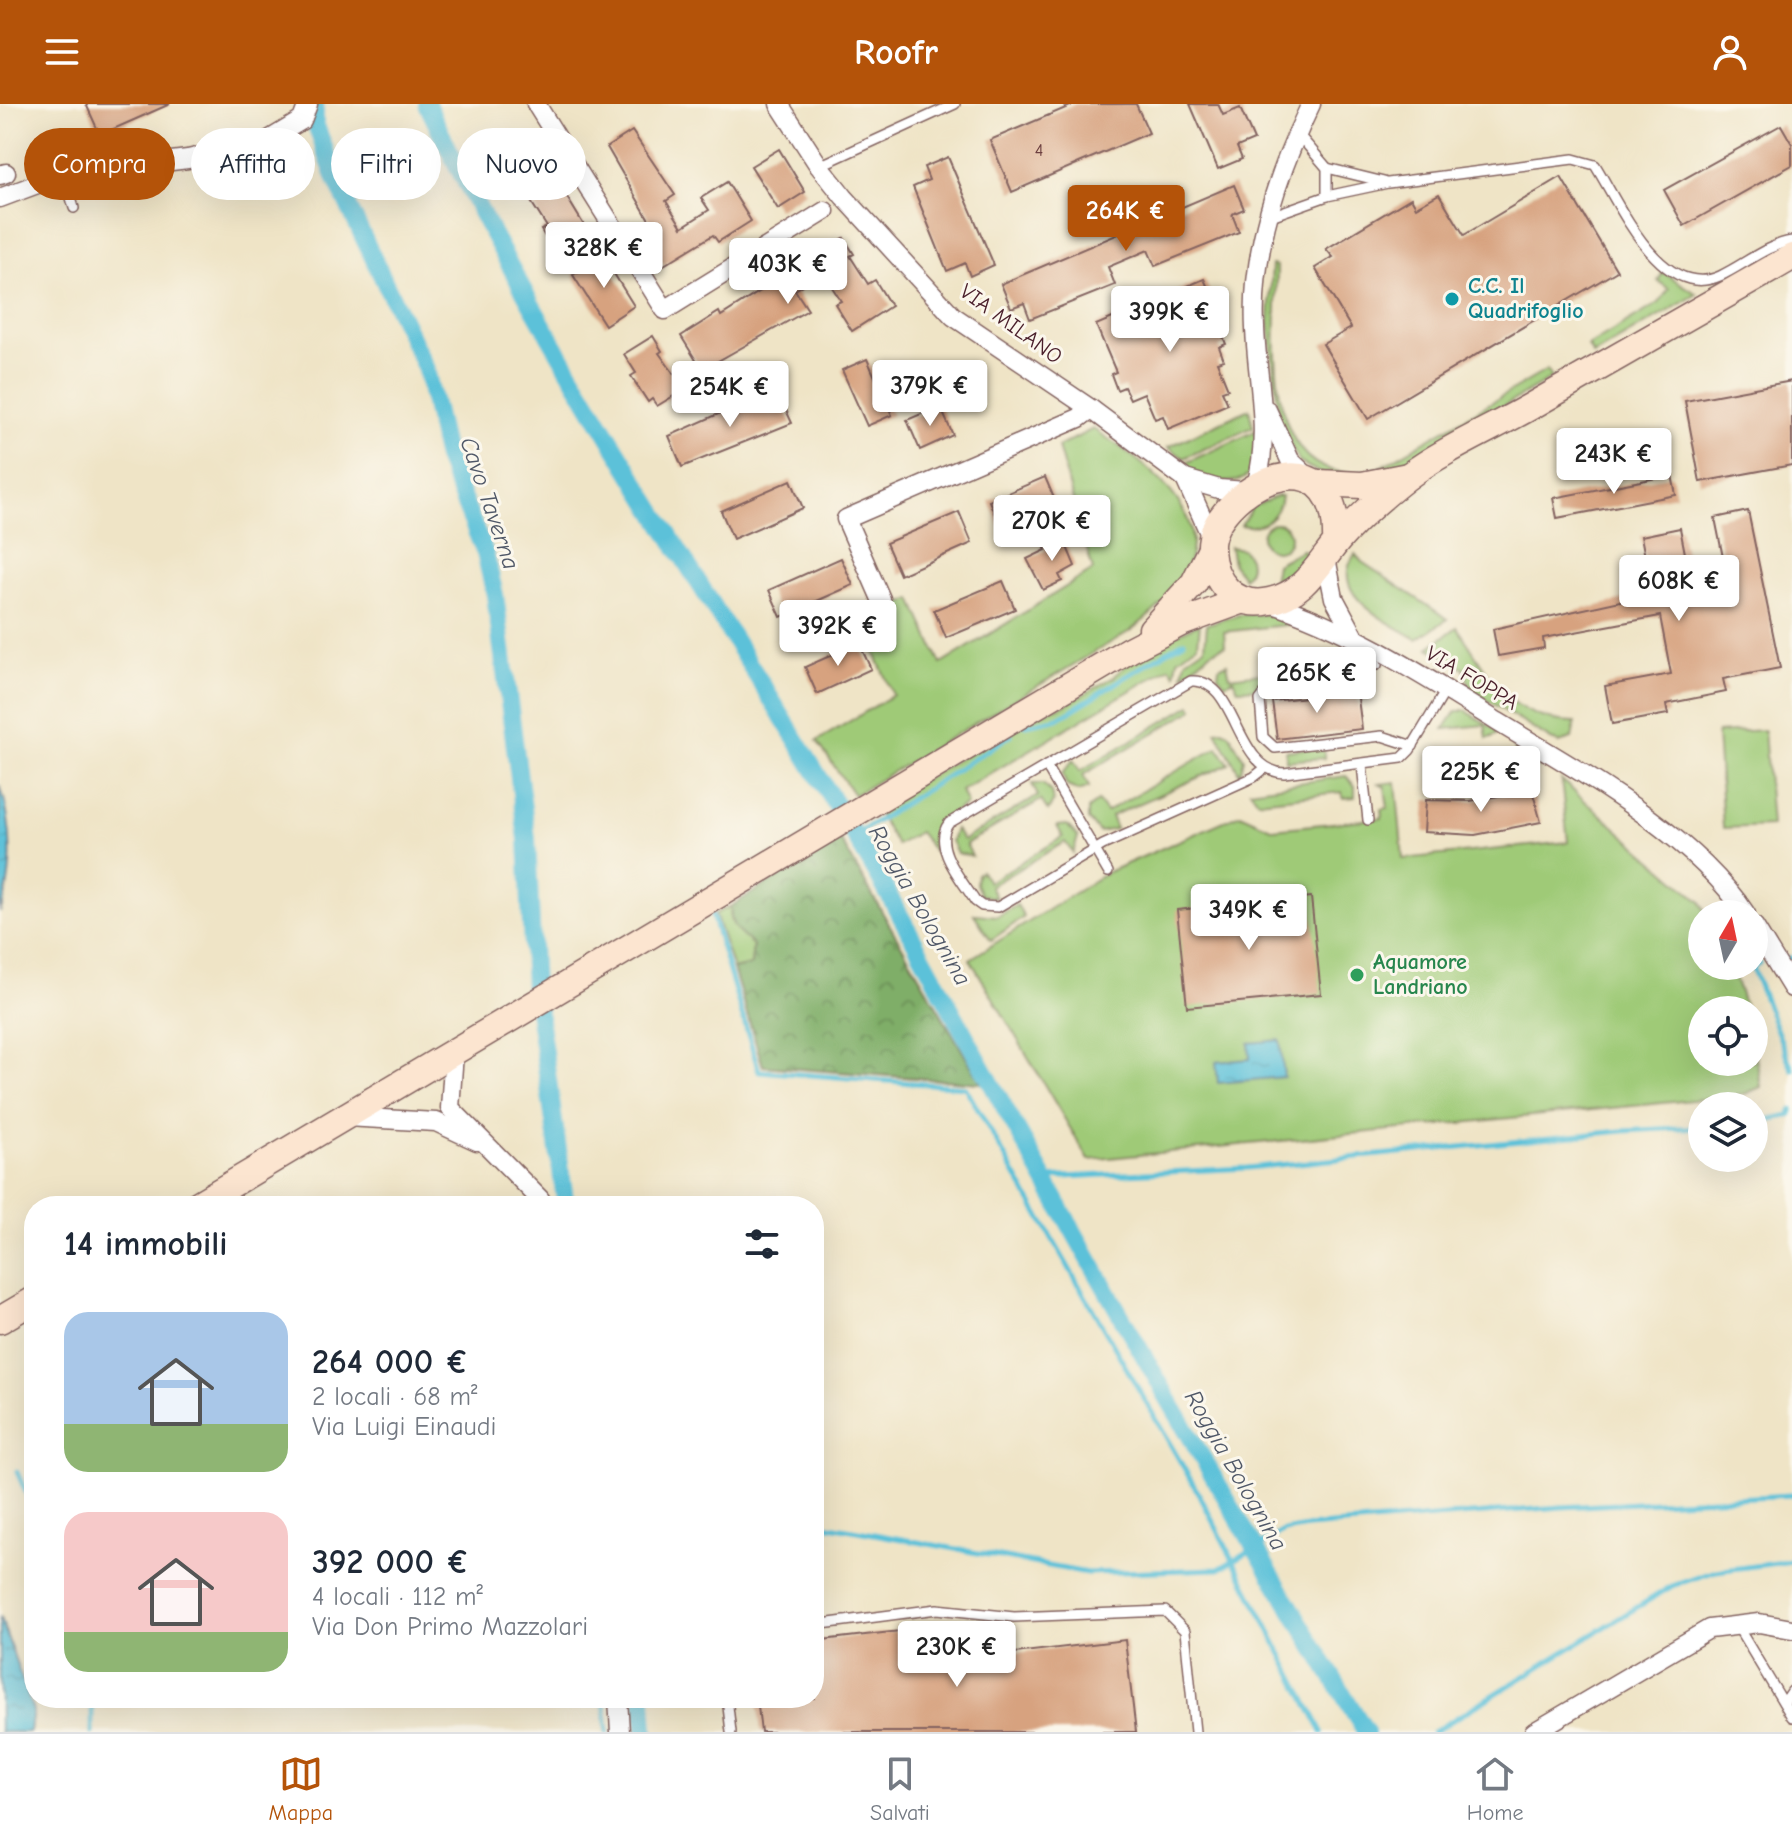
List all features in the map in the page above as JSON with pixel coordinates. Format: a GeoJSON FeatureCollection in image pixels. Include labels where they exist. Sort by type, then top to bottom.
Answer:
{"type":"FeatureCollection","features":[{"type":"Feature","properties":{"kind":"main road"},"geometry":{"type":"LineString","coordinates":[[212,1196],[1129,650],[1181,623],[1295,592],[1331,551],[1408,476],[1792,257]]}},
{"type":"Feature","properties":{"kind":"main road"},"geometry":{"type":"LineString","coordinates":[[1129,650],[1179,602],[1194,583],[1222,518],[1251,488],[1285,475],[1315,482],[1362,485],[1408,476]]}},
{"type":"Feature","properties":{"kind":"main road"},"geometry":{"type":"LineString","coordinates":[[1315,482],[1329,493],[1337,526],[1331,551]]}},
{"type":"Feature","properties":{"kind":"main road"},"geometry":{"type":"LineString","coordinates":[[1211,543],[1214,569],[1222,588],[1254,601]]}},
{"type":"Feature","properties":{"kind":"main road"},"geometry":{"type":"LineString","coordinates":[[0,1320],[24,1306]]}},
{"type":"Feature","properties":{"kind":"street"},"geometry":{"type":"LineString","coordinates":[[536,104],[665,310],[825,211]]}},
{"type":"Feature","properties":{"kind":"street","name":"VIA MILANO"},"geometry":{"type":"LineString","coordinates":[[779,104],[819,166],[886,247],[953,316],[1091,409],[1185,479],[1219,489],[1251,488]]}},
{"type":"Feature","properties":{"kind":"street"},"geometry":{"type":"LineString","coordinates":[[1251,488],[1262,465],[1264,404],[1254,326],[1259,261],[1276,186],[1311,104]]}},
{"type":"Feature","properties":{"kind":"street"},"geometry":{"type":"LineString","coordinates":[[175,161],[267,141],[305,112]]}},
{"type":"Feature","properties":{"kind":"street"},"geometry":{"type":"LineString","coordinates":[[0,198],[24,189]]}},
{"type":"Feature","properties":{"kind":"street"},"geometry":{"type":"LineString","coordinates":[[1264,404],[1290,460],[1315,482]]}},
{"type":"Feature","properties":{"kind":"street"},"geometry":{"type":"LineString","coordinates":[[881,599],[846,519],[1079,418],[1091,409]]}},
{"type":"Feature","properties":{"kind":"street","name":"VIA MILANO"},"geometry":{"type":"LineString","coordinates":[[1185,479],[1211,543]]}},
{"type":"Feature","properties":{"kind":"street"},"geometry":{"type":"LineString","coordinates":[[1331,551],[1334,598],[1356,639]]}},
{"type":"Feature","properties":{"kind":"street","name":"VIA FOPPA"},"geometry":{"type":"LineString","coordinates":[[1254,601],[1320,619],[1557,757],[1691,852],[1734,900]]}},
{"type":"Feature","properties":{"kind":"street"},"geometry":{"type":"LineString","coordinates":[[1768,949],[1792,988]]}},
{"type":"Feature","properties":{"kind":"street"},"geometry":{"type":"LineString","coordinates":[[454,1053],[450,1108],[537,1196]]}},
{"type":"Feature","properties":{"kind":"street"},"geometry":{"type":"LineString","coordinates":[[346,1117],[436,1122],[491,1147]]}},
{"type":"Feature","properties":{"kind":"street"},"geometry":{"type":"LineString","coordinates":[[1534,1732],[1709,1629],[1735,1623],[1759,1623],[1792,1629]]}},
{"type":"Feature","properties":{"kind":"street"},"geometry":{"type":"LineString","coordinates":[[619,1708],[620,1732]]}},
{"type":"Feature","properties":{"kind":"lane"},"geometry":{"type":"LineString","coordinates":[[819,166],[955,104]]}},
{"type":"Feature","properties":{"kind":"lane"},"geometry":{"type":"LineString","coordinates":[[1298,134],[1327,168],[1388,183]]}},
{"type":"Feature","properties":{"kind":"lane"},"geometry":{"type":"LineString","coordinates":[[1268,217],[1327,196],[1388,183],[1573,159],[1595,165],[1656,259],[1681,277],[1699,282],[1719,276],[1780,243],[1792,241]]}},
{"type":"Feature","properties":{"kind":"lane"},"geometry":{"type":"LineString","coordinates":[[1327,168],[1327,196]]}},
{"type":"Feature","properties":{"kind":"lane"},"geometry":{"type":"LineString","coordinates":[[72,200],[74,208]]}},
{"type":"Feature","properties":{"kind":"lane"},"geometry":{"type":"LineString","coordinates":[[1377,665],[1278,676],[1267,689],[1259,709],[1263,737],[1270,746],[1282,748],[1382,736],[1413,746]]}},
{"type":"Feature","properties":{"kind":"lane"},"geometry":{"type":"LineString","coordinates":[[1264,769],[1254,777],[1095,849],[998,907],[990,908],[975,901],[943,847],[944,830],[949,823],[1183,684],[1196,680],[1208,683],[1215,689],[1264,769],[1284,773],[1402,758],[1413,746],[1446,690]]}},
{"type":"Feature","properties":{"kind":"lane"},"geometry":{"type":"LineString","coordinates":[[1362,765],[1368,820]]}},
{"type":"Feature","properties":{"kind":"lane"},"geometry":{"type":"LineString","coordinates":[[1046,766],[1108,872]]}},
{"type":"Feature","properties":{"kind":"lane"},"geometry":{"type":"LineString","coordinates":[[824,1624],[937,1609],[1014,1617],[1165,1611],[1185,1631],[1195,1732]]}},
{"type":"Feature","properties":{"kind":"lane"},"geometry":{"type":"LineString","coordinates":[[1735,1623],[1792,1717]]}},
{"type":"Feature","properties":{"kind":"lane"},"geometry":{"type":"LineString","coordinates":[[1784,1703],[1792,1691]]}},
{"type":"Feature","properties":{"kind":"lane"},"geometry":{"type":"LineString","coordinates":[[728,1708],[731,1732]]}},
{"type":"Feature","properties":{"kind":"green space"},"geometry":{"type":"Polygon","coordinates":[[[1272,265],[1277,266],[1276,347],[1282,406],[1290,432],[1304,453],[1323,467],[1350,473],[1377,469],[1547,370],[1552,378],[1393,470],[1363,477],[1320,473],[1299,462],[1279,420],[1269,321],[1272,265]]]}},
{"type":"Feature","properties":{"kind":"green space"},"geometry":{"type":"Polygon","coordinates":[[[1663,272],[1697,294],[1593,355],[1588,346],[1659,303],[1669,289],[1658,281],[1663,272]]]}},
{"type":"Feature","properties":{"kind":"green space"},"geometry":{"type":"Polygon","coordinates":[[[1249,409],[1253,427],[1184,458],[1168,447],[1249,409]]]}},
{"type":"Feature","properties":{"kind":"green space"},"geometry":{"type":"Polygon","coordinates":[[[1093,429],[1154,474],[1175,497],[1188,521],[1192,547],[1185,573],[1164,601],[1130,631],[854,795],[817,741],[893,695],[861,621],[912,599],[941,664],[1093,570],[1058,447],[1093,429]]]}},
{"type":"Feature","properties":{"kind":"green space"},"geometry":{"type":"Polygon","coordinates":[[[1258,430],[1253,471],[1237,481],[1208,478],[1183,464],[1258,430]]]}},
{"type":"Feature","properties":{"kind":"green space"},"geometry":{"type":"Polygon","coordinates":[[[1281,496],[1280,503],[1273,516],[1256,526],[1241,525],[1252,507],[1281,496]]]}},
{"type":"Feature","properties":{"kind":"green space"},"geometry":{"type":"Polygon","coordinates":[[[1276,523],[1286,527],[1290,537],[1286,547],[1276,551],[1266,547],[1262,537],[1266,527],[1276,523]]]}},
{"type":"Feature","properties":{"kind":"green space"},"geometry":{"type":"Polygon","coordinates":[[[1230,547],[1242,549],[1248,556],[1250,567],[1244,578],[1233,564],[1230,547]]]}},
{"type":"Feature","properties":{"kind":"green space"},"geometry":{"type":"Polygon","coordinates":[[[1302,550],[1312,555],[1298,572],[1273,582],[1276,564],[1302,550]]]}},
{"type":"Feature","properties":{"kind":"green space"},"geometry":{"type":"Polygon","coordinates":[[[1355,554],[1362,562],[1448,619],[1417,639],[1378,616],[1355,595],[1349,582],[1348,569],[1355,554]]]}},
{"type":"Feature","properties":{"kind":"green space"},"geometry":{"type":"Polygon","coordinates":[[[1239,615],[1293,617],[1294,624],[1224,632],[1225,646],[1213,651],[1183,674],[1186,660],[1205,647],[1207,624],[1239,615]]]}},
{"type":"Feature","properties":{"kind":"green space"},"geometry":{"type":"Polygon","coordinates":[[[1200,623],[1198,644],[1178,659],[1175,674],[1170,667],[961,791],[967,804],[945,818],[936,829],[934,845],[937,855],[919,832],[897,845],[875,809],[1020,722],[1064,705],[1114,677],[1140,651],[1200,623]]]}},
{"type":"Feature","properties":{"kind":"green space"},"geometry":{"type":"Polygon","coordinates":[[[1457,627],[1503,692],[1533,714],[1575,722],[1572,739],[1559,743],[1551,740],[1471,690],[1464,668],[1429,648],[1457,627]]]}},
{"type":"Feature","properties":{"kind":"green space"},"geometry":{"type":"Polygon","coordinates":[[[1227,663],[1230,677],[1275,671],[1260,688],[1238,689],[1233,679],[1225,684],[1218,675],[1219,667],[1227,663]]]}},
{"type":"Feature","properties":{"kind":"green space"},"geometry":{"type":"Polygon","coordinates":[[[1191,705],[1194,709],[1083,775],[1089,787],[1079,791],[1067,786],[1062,774],[1073,760],[1080,771],[1191,705]]]}},
{"type":"Feature","properties":{"kind":"green space"},"geometry":{"type":"Polygon","coordinates":[[[1456,711],[1466,711],[1496,730],[1496,735],[1487,739],[1485,725],[1444,729],[1456,711]]]}},
{"type":"Feature","properties":{"kind":"green space"},"geometry":{"type":"Polygon","coordinates":[[[1764,730],[1771,826],[1723,828],[1717,733],[1764,730]]]}},
{"type":"Feature","properties":{"kind":"green space"},"geometry":{"type":"Polygon","coordinates":[[[1216,731],[1229,733],[1244,759],[1240,774],[1216,731]]]}},
{"type":"Feature","properties":{"kind":"green space"},"geometry":{"type":"Polygon","coordinates":[[[1520,745],[1541,759],[1542,766],[1516,769],[1515,748],[1520,745]]]}},
{"type":"Feature","properties":{"kind":"green space"},"geometry":{"type":"Polygon","coordinates":[[[1218,747],[1229,764],[1111,816],[1116,829],[1099,832],[1088,820],[1088,809],[1098,801],[1106,812],[1218,747]]]}},
{"type":"Feature","properties":{"kind":"green space"},"geometry":{"type":"Polygon","coordinates":[[[1316,747],[1324,751],[1324,758],[1286,761],[1286,751],[1316,747]]]}},
{"type":"Feature","properties":{"kind":"green space"},"geometry":{"type":"Polygon","coordinates":[[[1346,776],[1355,786],[1355,797],[1343,798],[1342,792],[1258,801],[1250,790],[1346,776]]]}},
{"type":"Feature","properties":{"kind":"green space","name":"Aquamore Landriano"},"geometry":{"type":"Polygon","coordinates":[[[1561,780],[1699,900],[1688,900],[1688,980],[1736,980],[1741,996],[1688,996],[1688,1076],[1759,1076],[1761,1087],[1749,1092],[1688,1092],[1688,1100],[1089,1160],[970,959],[1108,872],[1240,814],[1273,829],[1382,818],[1381,809],[1388,808],[1385,787],[1379,784],[1396,782],[1403,859],[1568,842],[1561,780]]]}},
{"type":"Feature","properties":{"kind":"green space"},"geometry":{"type":"Polygon","coordinates":[[[1032,784],[1043,784],[1051,792],[1053,802],[1048,811],[1041,800],[966,844],[972,856],[957,853],[951,841],[955,829],[963,840],[1038,796],[1032,784]]]}},
{"type":"Feature","properties":{"kind":"green space"},"geometry":{"type":"Polygon","coordinates":[[[1067,825],[1078,837],[1073,853],[1065,842],[990,886],[996,898],[981,895],[976,884],[977,874],[981,871],[988,882],[1063,837],[1057,826],[1067,825]]]}},
{"type":"Feature","properties":{"kind":"green space"},"geometry":{"type":"Polygon","coordinates":[[[840,839],[981,1083],[763,1066],[733,969],[751,965],[753,945],[735,928],[731,906],[840,839]]]}},
{"type":"Feature","properties":{"kind":"green space"},"geometry":{"type":"Polygon","coordinates":[[[1017,905],[1024,917],[991,940],[974,914],[998,916],[1017,905]]]}},
{"type":"Feature","properties":{"kind":"green space"},"geometry":{"type":"Polygon","coordinates":[[[731,906],[730,920],[753,945],[751,965],[733,969],[715,914],[731,906]]]}},
{"type":"Feature","properties":{"kind":"water"},"geometry":{"type":"Polygon","coordinates":[[[0,785],[8,816],[10,866],[0,912],[0,785]]]}},
{"type":"Feature","properties":{"kind":"water"},"geometry":{"type":"Polygon","coordinates":[[[1280,1040],[1284,1077],[1218,1083],[1216,1062],[1250,1059],[1249,1043],[1280,1040]]]}},
{"type":"Feature","properties":{"kind":"water"},"geometry":{"type":"Polygon","coordinates":[[[0,1616],[24,1685],[24,1708],[32,1708],[33,1711],[30,1732],[0,1732],[0,1616]]]}},
{"type":"Feature","properties":{"kind":"building"},"geometry":{"type":"Polygon","coordinates":[[[86,104],[170,104],[116,128],[97,128],[86,104]]]}},
{"type":"Feature","properties":{"kind":"building"},"geometry":{"type":"Polygon","coordinates":[[[1075,104],[1136,104],[1149,133],[1012,192],[990,140],[1075,104]]]}},
{"type":"Feature","properties":{"kind":"building"},"geometry":{"type":"Polygon","coordinates":[[[1190,104],[1218,104],[1223,115],[1240,108],[1254,140],[1237,147],[1242,159],[1218,169],[1190,104]]]}},
{"type":"Feature","properties":{"kind":"building"},"geometry":{"type":"Polygon","coordinates":[[[1781,125],[1792,144],[1792,165],[1684,226],[1664,190],[1781,125]]]}},
{"type":"Feature","properties":{"kind":"building"},"geometry":{"type":"Polygon","coordinates":[[[632,131],[675,195],[666,201],[682,227],[709,210],[701,198],[727,182],[751,221],[718,242],[713,235],[664,265],[646,236],[655,230],[607,147],[632,131]]]}},
{"type":"Feature","properties":{"kind":"building"},"geometry":{"type":"Polygon","coordinates":[[[779,149],[805,192],[778,209],[751,166],[779,149]]]}},
{"type":"Feature","properties":{"kind":"building"},"geometry":{"type":"Polygon","coordinates":[[[948,157],[994,265],[970,276],[965,263],[947,271],[913,187],[929,180],[924,167],[948,157]]]}},
{"type":"Feature","properties":{"kind":"building","name":"C.C. Il Quadrifoglio"},"geometry":{"type":"Polygon","coordinates":[[[1561,177],[1617,271],[1368,419],[1323,344],[1351,328],[1315,268],[1333,257],[1326,249],[1411,198],[1416,207],[1439,194],[1464,235],[1561,177]]]}},
{"type":"Feature","properties":{"kind":"building"},"geometry":{"type":"Polygon","coordinates":[[[1234,185],[1244,209],[1232,214],[1239,232],[1155,266],[1148,250],[1108,267],[1115,285],[1030,319],[1024,303],[1011,308],[1001,284],[1234,185]]]}},
{"type":"Feature","properties":{"kind":"building"},"geometry":{"type":"Polygon","coordinates":[[[530,200],[569,200],[588,232],[554,252],[541,230],[547,227],[530,200]]]}},
{"type":"Feature","properties":{"kind":"building"},"geometry":{"type":"Polygon","coordinates":[[[844,238],[854,254],[850,256],[868,284],[875,280],[891,306],[852,331],[835,304],[841,301],[823,273],[795,290],[808,310],[702,370],[681,336],[719,312],[721,316],[844,238]]]}},
{"type":"Feature","properties":{"kind":"building"},"geometry":{"type":"Polygon","coordinates":[[[603,256],[634,306],[605,325],[573,275],[603,256]]]}},
{"type":"Feature","properties":{"kind":"building"},"geometry":{"type":"Polygon","coordinates":[[[1204,279],[1215,303],[1210,305],[1226,344],[1219,347],[1224,360],[1217,362],[1228,389],[1222,391],[1228,404],[1168,429],[1163,416],[1155,419],[1144,393],[1130,399],[1124,387],[1117,390],[1111,374],[1116,372],[1096,325],[1204,279]]]}},
{"type":"Feature","properties":{"kind":"building"},"geometry":{"type":"Polygon","coordinates":[[[653,336],[662,351],[659,353],[685,389],[657,406],[652,399],[648,402],[631,376],[636,373],[624,354],[653,336]]]}},
{"type":"Feature","properties":{"kind":"building"},"geometry":{"type":"Polygon","coordinates":[[[867,359],[892,415],[867,426],[842,370],[867,359]]]}},
{"type":"Feature","properties":{"kind":"building"},"geometry":{"type":"Polygon","coordinates":[[[1792,381],[1792,465],[1700,482],[1685,401],[1792,381]]]}},
{"type":"Feature","properties":{"kind":"building"},"geometry":{"type":"Polygon","coordinates":[[[770,391],[774,399],[780,397],[792,423],[682,467],[669,436],[770,391]]]}},
{"type":"Feature","properties":{"kind":"building"},"geometry":{"type":"Polygon","coordinates":[[[940,406],[953,435],[920,450],[907,420],[940,406]]]}},
{"type":"Feature","properties":{"kind":"building"},"geometry":{"type":"Polygon","coordinates":[[[1672,475],[1676,495],[1557,518],[1553,498],[1672,475]]]}},
{"type":"Feature","properties":{"kind":"building"},"geometry":{"type":"Polygon","coordinates":[[[1045,477],[1056,503],[1000,526],[989,501],[1045,477]]]}},
{"type":"Feature","properties":{"kind":"building"},"geometry":{"type":"Polygon","coordinates":[[[791,480],[803,508],[733,539],[721,511],[791,480]]]}},
{"type":"Feature","properties":{"kind":"building"},"geometry":{"type":"Polygon","coordinates":[[[1748,511],[1780,668],[1723,679],[1726,692],[1666,704],[1668,714],[1612,724],[1605,686],[1671,674],[1660,616],[1543,638],[1544,648],[1498,656],[1493,629],[1652,594],[1641,536],[1680,528],[1691,584],[1727,577],[1715,518],[1748,511]]]}},
{"type":"Feature","properties":{"kind":"building"},"geometry":{"type":"Polygon","coordinates":[[[959,512],[972,543],[900,575],[886,543],[959,512]]]}},
{"type":"Feature","properties":{"kind":"building"},"geometry":{"type":"Polygon","coordinates":[[[1062,535],[1075,566],[1059,575],[1062,581],[1043,590],[1027,559],[1046,550],[1043,544],[1062,535]]]}},
{"type":"Feature","properties":{"kind":"building"},"geometry":{"type":"Polygon","coordinates":[[[841,558],[853,585],[781,617],[769,590],[841,558]]]}},
{"type":"Feature","properties":{"kind":"building"},"geometry":{"type":"Polygon","coordinates":[[[1003,581],[1015,609],[946,638],[934,610],[1003,581]]]}},
{"type":"Feature","properties":{"kind":"building"},"geometry":{"type":"Polygon","coordinates":[[[859,643],[871,669],[817,694],[805,667],[859,643]]]}},
{"type":"Feature","properties":{"kind":"building"},"geometry":{"type":"Polygon","coordinates":[[[1357,691],[1362,729],[1277,739],[1272,701],[1357,691]]]}},
{"type":"Feature","properties":{"kind":"building"},"geometry":{"type":"Polygon","coordinates":[[[1532,790],[1541,822],[1475,835],[1424,832],[1426,800],[1470,801],[1532,790]]]}},
{"type":"Feature","properties":{"kind":"building"},"geometry":{"type":"Polygon","coordinates":[[[1311,897],[1321,994],[1187,1007],[1177,910],[1311,897]]]}},
{"type":"Feature","properties":{"kind":"building"},"geometry":{"type":"Polygon","coordinates":[[[951,1625],[955,1660],[1125,1640],[1136,1732],[761,1732],[758,1708],[824,1708],[824,1640],[951,1625]]]}},
{"type":"Feature","properties":{"kind":"waterway","name":"Cavo Taverna"},"geometry":{"type":"LineString","coordinates":[[315,104],[315,123],[337,182],[426,369],[446,458],[485,553],[495,595],[527,839],[534,989]]}},
{"type":"Feature","properties":{"kind":"waterway","name":"Roggia Bolognina"},"geometry":{"type":"LineString","coordinates":[[427,104],[528,299],[640,488],[870,862],[1147,1361],[1366,1732]]}},
{"type":"Feature","properties":{"kind":"waterway"},"geometry":{"type":"LineString","coordinates":[[1026,725],[1059,718],[1184,641]]}},
{"type":"Feature","properties":{"kind":"waterway"},"geometry":{"type":"LineString","coordinates":[[854,836],[1011,735]]}},
{"type":"Feature","properties":{"kind":"waterway"},"geometry":{"type":"LineString","coordinates":[[712,915],[759,1071],[965,1087],[1200,1496],[1322,1732]]}},
{"type":"Feature","properties":{"kind":"waterway"},"geometry":{"type":"LineString","coordinates":[[1782,959],[1792,958]]}},
{"type":"Feature","properties":{"kind":"waterway"},"geometry":{"type":"LineString","coordinates":[[1757,980],[1792,1069]]}},
{"type":"Feature","properties":{"kind":"waterway","name":"Cavo Taverna"},"geometry":{"type":"LineString","coordinates":[[538,1010],[565,1196]]}},
{"type":"Feature","properties":{"kind":"waterway"},"geometry":{"type":"LineString","coordinates":[[1768,1120],[1790,1115],[1792,1110]]}},
{"type":"Feature","properties":{"kind":"waterway"},"geometry":{"type":"LineString","coordinates":[[1044,1178],[1247,1168],[1622,1131],[1688,1128]]}},
{"type":"Feature","properties":{"kind":"waterway"},"geometry":{"type":"LineString","coordinates":[[17,1472],[24,1488]]}},
{"type":"Feature","properties":{"kind":"waterway"},"geometry":{"type":"LineString","coordinates":[[824,1525],[1087,1573],[1219,1569],[1284,1531],[1307,1527],[1561,1507],[1792,1495]]}},
{"type":"Feature","properties":{"kind":"waterway"},"geometry":{"type":"LineString","coordinates":[[1433,1732],[1672,1586],[1716,1571],[1792,1561]]}},
{"type":"Feature","properties":{"kind":"waterway"},"geometry":{"type":"LineString","coordinates":[[92,1708],[92,1732]]}},
{"type":"Feature","properties":{"kind":"waterway"},"geometry":{"type":"LineString","coordinates":[[605,1708],[607,1732]]}},
{"type":"Feature","properties":{"kind":"waterway","name":"Cavo Taverna"},"geometry":{"type":"LineString","coordinates":[[644,1708],[645,1732]]}},
{"type":"Feature","properties":{"kind":"place","name":"C.C. Il Quadrifoglio"},"geometry":{"type":"Point","coordinates":[1452,299]}},
{"type":"Feature","properties":{"kind":"place","name":"Aquamore Landriano"},"geometry":{"type":"Point","coordinates":[1357,975]}}]}
